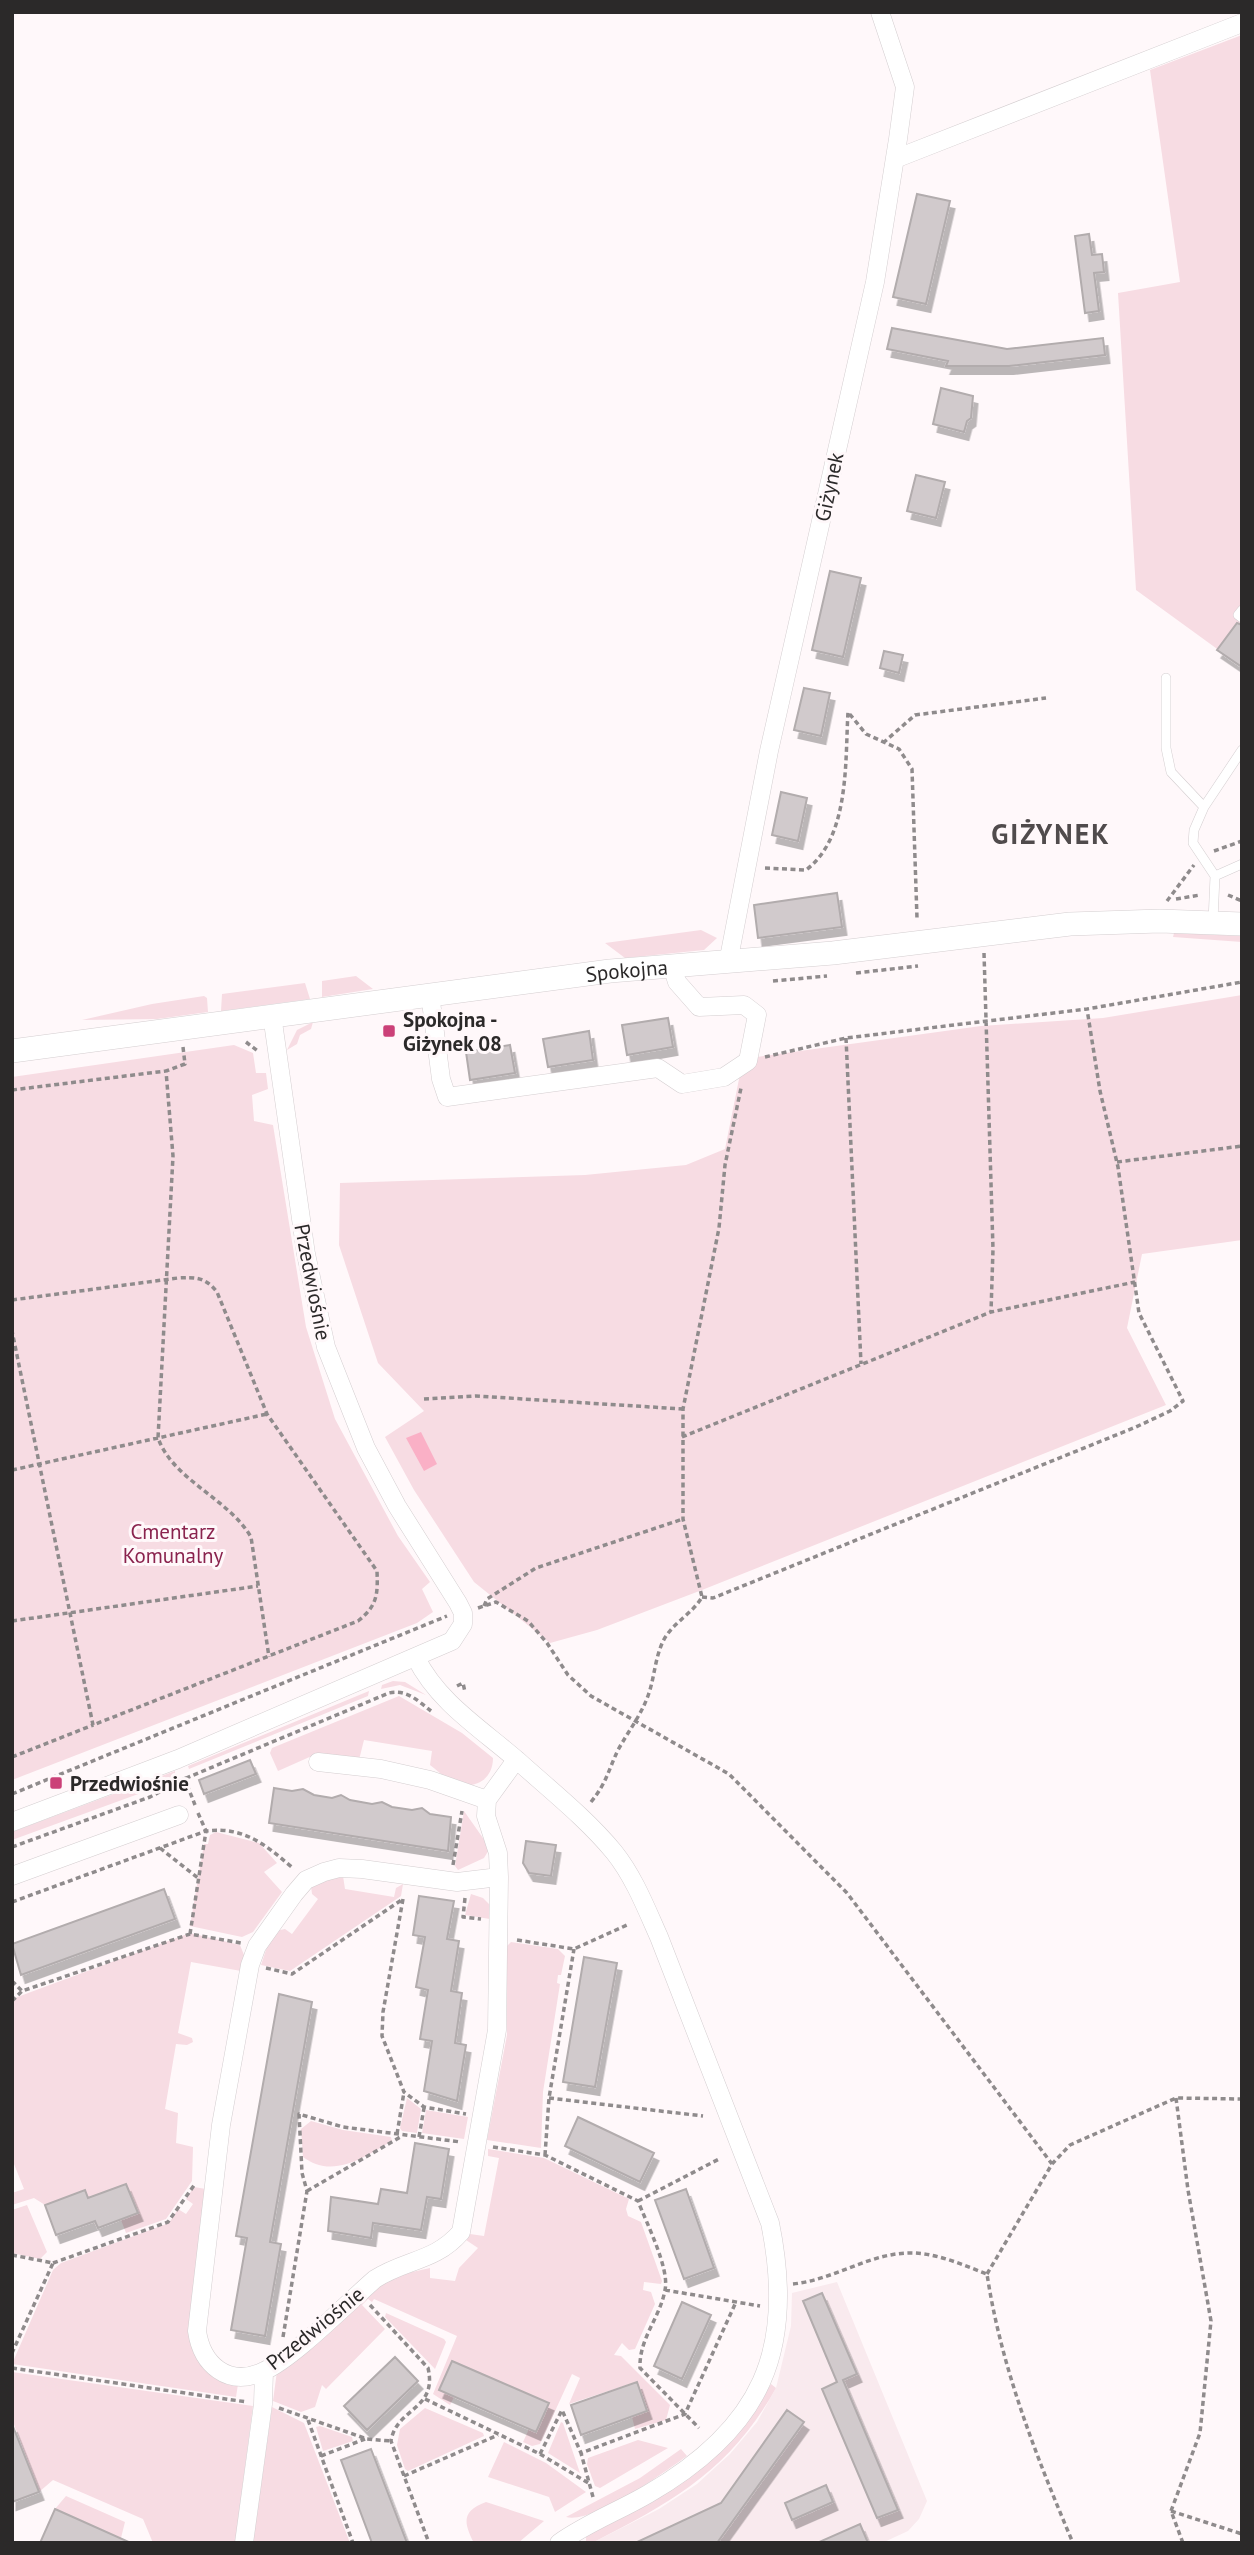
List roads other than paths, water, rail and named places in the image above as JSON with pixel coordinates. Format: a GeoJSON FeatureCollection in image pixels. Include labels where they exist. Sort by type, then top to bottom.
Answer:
{"type":"FeatureCollection","features":[{"type":"Feature","properties":{"kind":"street","name":"Giżynek"},"geometry":{"type":"LineString","coordinates":[[727,963],[746,865],[875,282],[895,159],[905,87],[880,12]]}},
{"type":"Feature","properties":{"kind":"street"},"geometry":{"type":"LineString","coordinates":[[895,159],[1242,23]]}},
{"type":"Feature","properties":{"kind":"street","name":"Spokojna"},"geometry":{"type":"LineString","coordinates":[[12,1051],[610,971],[727,963],[1069,923],[1160,921],[1242,924]]}},
{"type":"Feature","properties":{"kind":"street"},"geometry":{"type":"LineString","coordinates":[[430,994],[441,1079],[447,1097],[658,1068],[682,1084],[724,1077],[748,1061],[757,1015],[744,1005],[699,1007],[677,982],[672,966]]}},
{"type":"Feature","properties":{"kind":"street","name":"Przedwiośnie"},"geometry":{"type":"LineString","coordinates":[[271,1015],[306,1254],[326,1347],[366,1448],[397,1506],[463,1613],[460,1632],[452,1641],[416,1658]]}},
{"type":"Feature","properties":{"kind":"street"},"geometry":{"type":"LineString","coordinates":[[12,1822],[178,1759],[416,1658],[427,1681],[443,1698],[516,1760],[614,1852],[638,1891],[659,1937],[770,2223],[780,2286],[780,2308],[778,2328],[761,2383],[740,2418],[722,2438],[649,2494],[559,2543]]}},
{"type":"Feature","properties":{"kind":"street"},"geometry":{"type":"LineString","coordinates":[[318,1762],[381,1769],[430,1780],[486,1800],[516,1760]]}},
{"type":"Feature","properties":{"kind":"street","name":"Przedwiośnie"},"geometry":{"type":"LineString","coordinates":[[486,1800],[486,1816],[498,1853],[499,1877],[497,2031],[461,2232],[441,2252],[394,2267],[264,2371],[238,2377],[214,2370],[199,2346],[197,2332],[221,2125],[250,1965],[257,1946],[306,1880],[339,1868],[457,1882],[499,1877]]}},
{"type":"Feature","properties":{"kind":"street"},"geometry":{"type":"LineString","coordinates":[[12,1876],[179,1815]]}},
{"type":"Feature","properties":{"kind":"street"},"geometry":{"type":"LineString","coordinates":[[244,2543],[263,2404],[264,2371]]}},
{"type":"Feature","properties":{"kind":"lane"},"geometry":{"type":"LineString","coordinates":[[1242,610],[1238,615],[1242,618]]}},
{"type":"Feature","properties":{"kind":"lane"},"geometry":{"type":"LineString","coordinates":[[1166,678],[1166,748],[1171,772],[1204,807]]}},
{"type":"Feature","properties":{"kind":"lane"},"geometry":{"type":"LineString","coordinates":[[1213,923],[1215,876],[1193,843],[1194,830],[1204,807],[1242,750]]}},
{"type":"Feature","properties":{"kind":"lane"},"geometry":{"type":"LineString","coordinates":[[1215,876],[1242,864]]}},
{"type":"Feature","properties":{"kind":"place","name":"Spokojna - Giżynek 08"},"geometry":{"type":"Point","coordinates":[389,1031]}},
{"type":"Feature","properties":{"kind":"place","name":"Przedwiośnie"},"geometry":{"type":"Point","coordinates":[56,1783]}},
{"type":"Feature","properties":{"kind":"district","name":"GIŻYNEK"},"geometry":{"type":"Point","coordinates":[1051,833]}},
{"type":"Feature","properties":{"kind":"park label","name":"Cmentarz Komunalny"},"geometry":{"type":"Point","coordinates":[173,1543]}}]}
